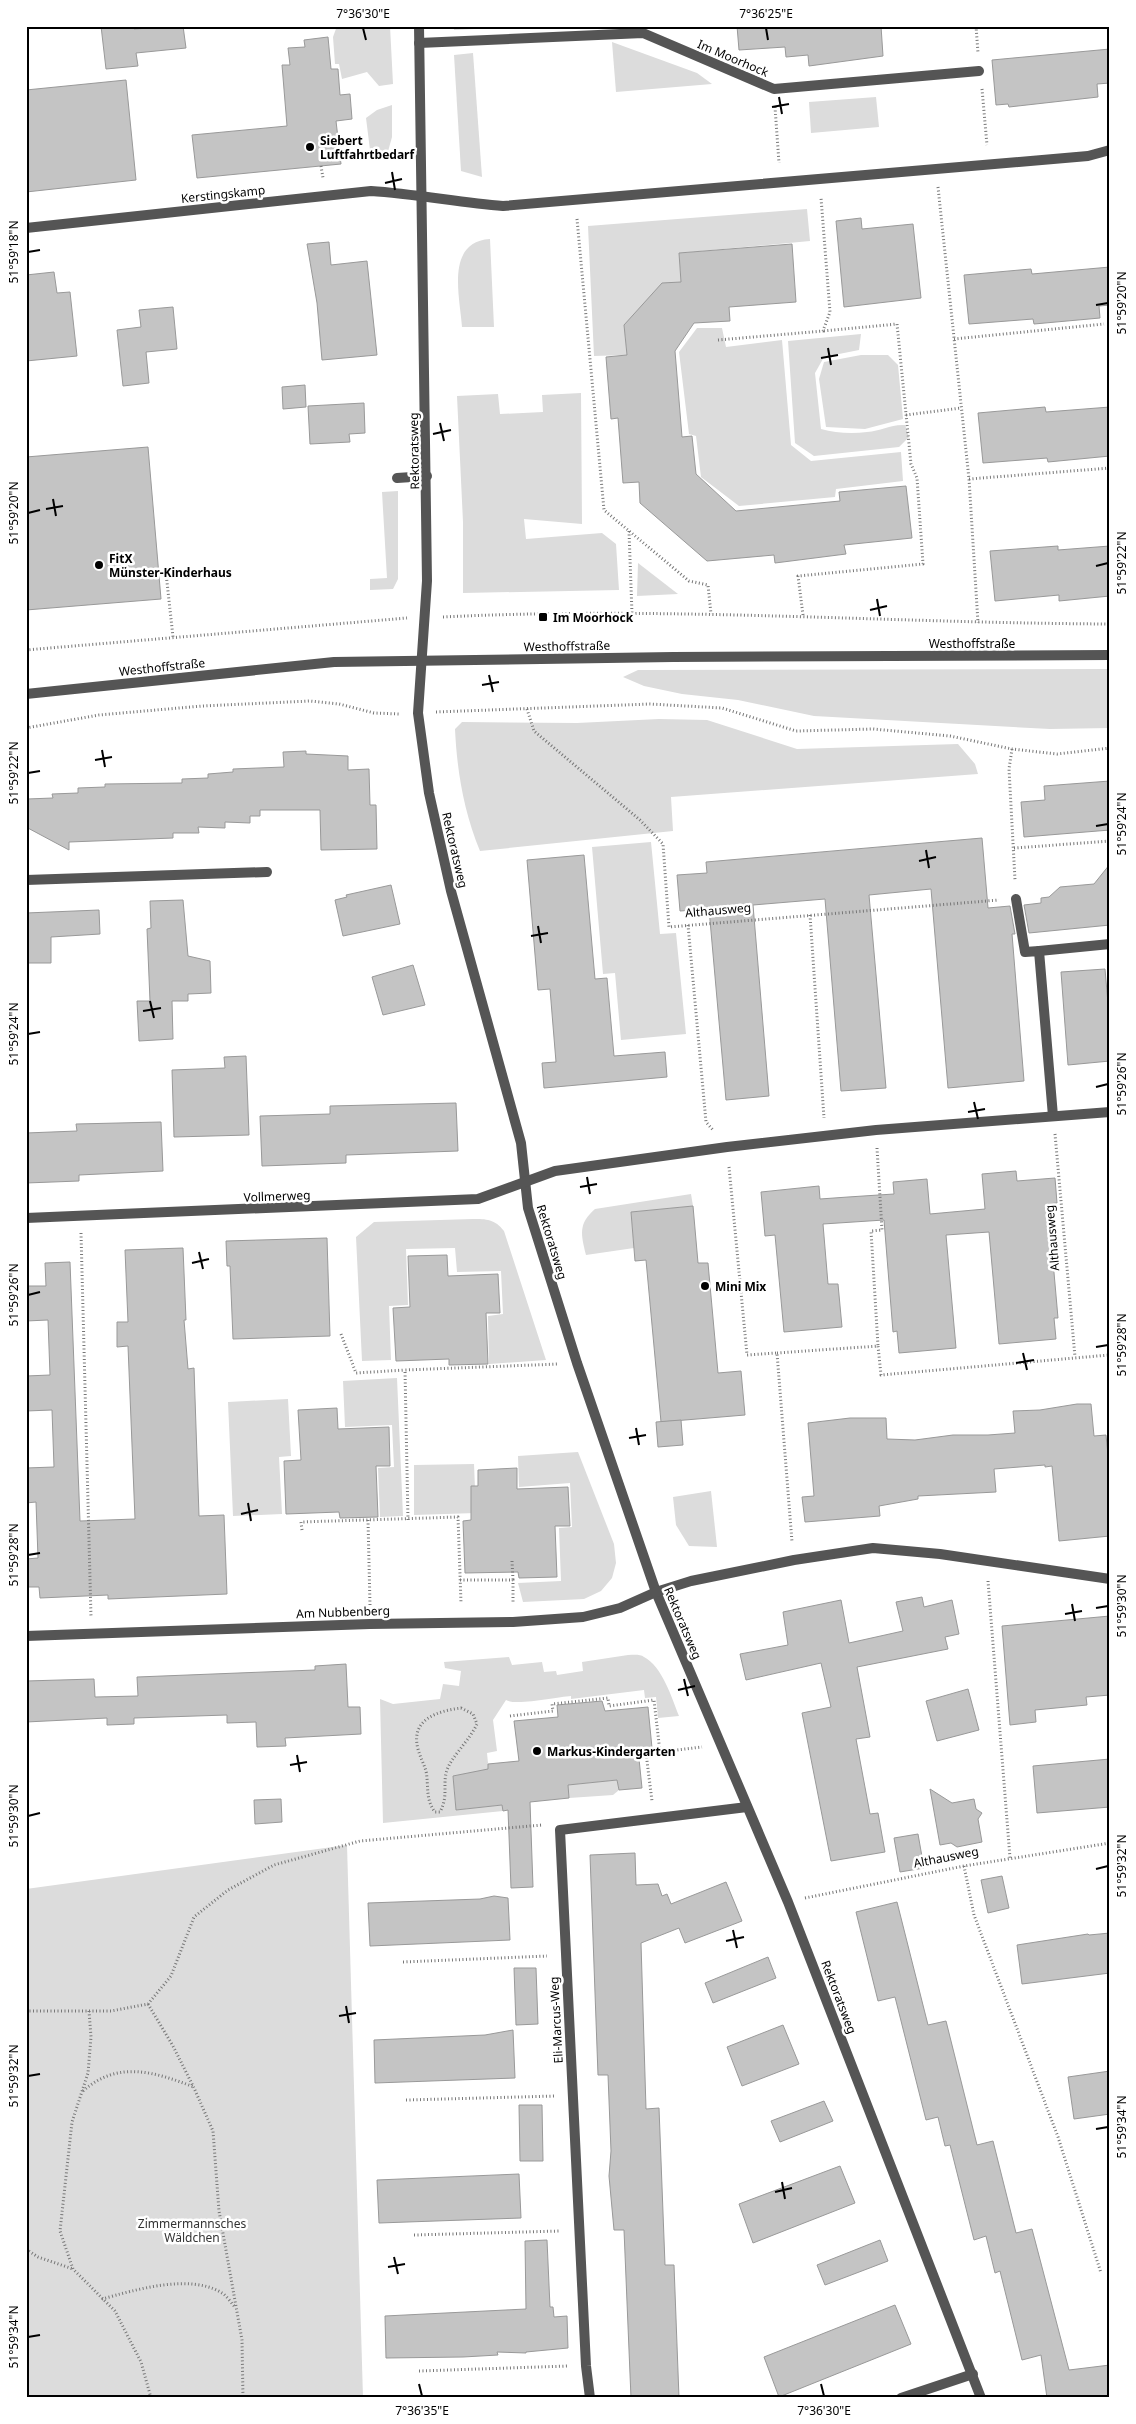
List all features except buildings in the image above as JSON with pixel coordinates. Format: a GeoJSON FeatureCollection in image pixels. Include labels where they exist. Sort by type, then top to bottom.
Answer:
{"type":"FeatureCollection","features":[{"type":"Feature","properties":{"kind":"street","name":"Rektoratsweg"},"geometry":{"type":"LineString","coordinates":[[419,26],[423,195],[427,581],[418,713],[429,793],[449,882],[521,1143],[528,1208],[577,1363],[656,1592],[788,1902],[981,2398]]}},
{"type":"Feature","properties":{"kind":"street","name":"Im Moorhock"},"geometry":{"type":"LineString","coordinates":[[419,43],[643,33],[774,89],[980,70]]}},
{"type":"Feature","properties":{"kind":"street"},"geometry":{"type":"LineString","coordinates":[[423,195],[467,203],[503,206],[1088,156],[1110,150]]}},
{"type":"Feature","properties":{"kind":"street","name":"Kerstingskamp"},"geometry":{"type":"LineString","coordinates":[[26,228],[371,191],[423,195]]}},
{"type":"Feature","properties":{"kind":"street"},"geometry":{"type":"LineString","coordinates":[[397,478],[427,476]]}},
{"type":"Feature","properties":{"kind":"street","name":"Westhoffstraße"},"geometry":{"type":"LineString","coordinates":[[26,694],[334,662],[1110,655]]}},
{"type":"Feature","properties":{"kind":"street"},"geometry":{"type":"LineString","coordinates":[[26,880],[267,872]]}},
{"type":"Feature","properties":{"kind":"street"},"geometry":{"type":"LineString","coordinates":[[1016,899],[1025,952],[1110,944]]}},
{"type":"Feature","properties":{"kind":"street"},"geometry":{"type":"LineString","coordinates":[[1039,951],[1053,1116]]}},
{"type":"Feature","properties":{"kind":"street"},"geometry":{"type":"LineString","coordinates":[[526,1182],[555,1171],[727,1147],[876,1130],[1110,1112]]}},
{"type":"Feature","properties":{"kind":"street","name":"Vollmerweg"},"geometry":{"type":"LineString","coordinates":[[26,1218],[478,1199],[526,1182]]}},
{"type":"Feature","properties":{"kind":"street"},"geometry":{"type":"LineString","coordinates":[[656,1592],[691,1581],[794,1560],[873,1548],[986,1560],[1110,1579]]}},
{"type":"Feature","properties":{"kind":"street","name":"Am Nubbenberg"},"geometry":{"type":"LineString","coordinates":[[26,1636],[370,1624],[514,1622],[583,1618],[620,1608],[656,1592]]}},
{"type":"Feature","properties":{"kind":"street"},"geometry":{"type":"LineString","coordinates":[[560,1830],[747,1806]]}},
{"type":"Feature","properties":{"kind":"street","name":"Eli-Marcus-Weg"},"geometry":{"type":"LineString","coordinates":[[560,1830],[578,2230],[586,2366],[590,2398]]}},
{"type":"Feature","properties":{"kind":"street"},"geometry":{"type":"LineString","coordinates":[[901,2398],[973,2374]]}},
{"type":"Feature","properties":{"kind":"path"},"geometry":{"type":"LineString","coordinates":[[976,26],[988,164]]}},
{"type":"Feature","properties":{"kind":"path"},"geometry":{"type":"LineString","coordinates":[[774,89],[781,182]]}},
{"type":"Feature","properties":{"kind":"path"},"geometry":{"type":"LineString","coordinates":[[936,169],[969,479],[978,624]]}},
{"type":"Feature","properties":{"kind":"path"},"geometry":{"type":"LineString","coordinates":[[820,178],[830,312],[823,331]]}},
{"type":"Feature","properties":{"kind":"path"},"geometry":{"type":"LineString","coordinates":[[575,199],[604,510],[689,581],[708,585],[711,614]]}},
{"type":"Feature","properties":{"kind":"path"},"geometry":{"type":"LineString","coordinates":[[718,340],[897,324],[911,464],[916,478],[923,564],[798,576],[803,615]]}},
{"type":"Feature","properties":{"kind":"path"},"geometry":{"type":"LineString","coordinates":[[954,339],[1104,324]]}},
{"type":"Feature","properties":{"kind":"path"},"geometry":{"type":"LineString","coordinates":[[906,415],[961,408]]}},
{"type":"Feature","properties":{"kind":"path"},"geometry":{"type":"LineString","coordinates":[[969,479],[1110,468]]}},
{"type":"Feature","properties":{"kind":"path"},"geometry":{"type":"LineString","coordinates":[[629,530],[632,614]]}},
{"type":"Feature","properties":{"kind":"path"},"geometry":{"type":"LineString","coordinates":[[159,573],[166,572],[173,637]]}},
{"type":"Feature","properties":{"kind":"path"},"geometry":{"type":"LineString","coordinates":[[26,650],[387,618],[711,614],[803,615],[978,624],[1110,624]]}},
{"type":"Feature","properties":{"kind":"path"},"geometry":{"type":"LineString","coordinates":[[26,728],[99,714],[310,701],[339,704],[374,713],[650,704],[722,708],[796,731],[874,729],[950,736],[1012,749],[1057,754],[1110,748]]}},
{"type":"Feature","properties":{"kind":"path","name":"Althausweg"},"geometry":{"type":"LineString","coordinates":[[528,709],[534,731],[640,820],[663,844],[669,926],[1016,899]]}},
{"type":"Feature","properties":{"kind":"path"},"geometry":{"type":"LineString","coordinates":[[1012,749],[1009,769],[1016,899]]}},
{"type":"Feature","properties":{"kind":"path"},"geometry":{"type":"LineString","coordinates":[[1014,848],[1110,841]]}},
{"type":"Feature","properties":{"kind":"path"},"geometry":{"type":"LineString","coordinates":[[810,915],[825,1136]]}},
{"type":"Feature","properties":{"kind":"path"},"geometry":{"type":"LineString","coordinates":[[688,925],[706,1122],[727,1147],[747,1355],[878,1346]]}},
{"type":"Feature","properties":{"kind":"path","name":"Althausweg"},"geometry":{"type":"LineString","coordinates":[[1053,1116],[1076,1357]]}},
{"type":"Feature","properties":{"kind":"path"},"geometry":{"type":"LineString","coordinates":[[876,1130],[882,1230],[871,1231],[881,1375],[1076,1357],[1110,1355],[1110,1359]]}},
{"type":"Feature","properties":{"kind":"path"},"geometry":{"type":"LineString","coordinates":[[81,1216],[92,1635]]}},
{"type":"Feature","properties":{"kind":"path"},"geometry":{"type":"LineString","coordinates":[[341,1334],[356,1373],[577,1363]]}},
{"type":"Feature","properties":{"kind":"path"},"geometry":{"type":"LineString","coordinates":[[777,1353],[794,1560]]}},
{"type":"Feature","properties":{"kind":"path"},"geometry":{"type":"LineString","coordinates":[[405,1370],[408,1520]]}},
{"type":"Feature","properties":{"kind":"path"},"geometry":{"type":"LineString","coordinates":[[302,1530],[301,1522],[458,1517],[461,1622]]}},
{"type":"Feature","properties":{"kind":"path"},"geometry":{"type":"LineString","coordinates":[[368,1520],[370,1624]]}},
{"type":"Feature","properties":{"kind":"path"},"geometry":{"type":"LineString","coordinates":[[986,1560],[1010,1858]]}},
{"type":"Feature","properties":{"kind":"path"},"geometry":{"type":"LineString","coordinates":[[512,1561],[514,1622]]}},
{"type":"Feature","properties":{"kind":"path"},"geometry":{"type":"LineString","coordinates":[[460,1580],[513,1580]]}},
{"type":"Feature","properties":{"kind":"path"},"geometry":{"type":"LineString","coordinates":[[510,1716],[553,1711],[552,1704],[608,1698],[609,1706],[654,1700],[660,1752]]}},
{"type":"Feature","properties":{"kind":"path"},"geometry":{"type":"LineString","coordinates":[[461,1708],[474,1714],[477,1724],[471,1737],[447,1770],[446,1800],[440,1812],[435,1812],[429,1804],[426,1771],[417,1747],[417,1732],[424,1720],[442,1711],[461,1708]]}},
{"type":"Feature","properties":{"kind":"path"},"geometry":{"type":"LineString","coordinates":[[638,1754],[721,1745]]}},
{"type":"Feature","properties":{"kind":"path"},"geometry":{"type":"LineString","coordinates":[[646,1754],[654,1819]]}},
{"type":"Feature","properties":{"kind":"path"},"geometry":{"type":"LineString","coordinates":[[26,2011],[111,2011],[148,2004],[171,1976],[194,1917],[228,1890],[274,1865],[360,1841],[539,1824],[560,1830]]}},
{"type":"Feature","properties":{"kind":"path","name":"Althausweg"},"geometry":{"type":"LineString","coordinates":[[788,1902],[964,1866],[1110,1843]]}},
{"type":"Feature","properties":{"kind":"path"},"geometry":{"type":"LineString","coordinates":[[964,1866],[974,1916],[1058,2137],[1102,2273]]}},
{"type":"Feature","properties":{"kind":"path"},"geometry":{"type":"LineString","coordinates":[[403,1962],[566,1955]]}},
{"type":"Feature","properties":{"kind":"path"},"geometry":{"type":"LineString","coordinates":[[148,2004],[173,2046],[194,2088],[212,2131],[218,2211],[242,2340],[243,2398]]}},
{"type":"Feature","properties":{"kind":"path"},"geometry":{"type":"LineString","coordinates":[[90,2011],[91,2037],[88,2073],[72,2122],[60,2230],[73,2269],[115,2311],[141,2362],[151,2398]]}},
{"type":"Feature","properties":{"kind":"path"},"geometry":{"type":"LineString","coordinates":[[82,2092],[97,2079],[129,2071],[160,2074],[194,2088]]}},
{"type":"Feature","properties":{"kind":"path"},"geometry":{"type":"LineString","coordinates":[[406,2100],[572,2095]]}},
{"type":"Feature","properties":{"kind":"path"},"geometry":{"type":"LineString","coordinates":[[414,2236],[578,2230]]}},
{"type":"Feature","properties":{"kind":"path"},"geometry":{"type":"LineString","coordinates":[[26,2249],[38,2257],[73,2269]]}},
{"type":"Feature","properties":{"kind":"path"},"geometry":{"type":"LineString","coordinates":[[102,2299],[159,2284],[202,2286],[222,2293],[236,2308]]}},
{"type":"Feature","properties":{"kind":"path"},"geometry":{"type":"LineString","coordinates":[[419,2371],[586,2366]]}},
{"type":"Feature","properties":{"kind":"green space"},"geometry":{"type":"Polygon","coordinates":[[[337,26],[390,26],[393,84],[379,86],[367,72],[342,79],[339,64],[335,64],[333,37],[337,26]]]}},
{"type":"Feature","properties":{"kind":"green space"},"geometry":{"type":"Polygon","coordinates":[[[454,26],[495,26],[495,28],[454,30],[454,26]]]}},
{"type":"Feature","properties":{"kind":"green space"},"geometry":{"type":"Polygon","coordinates":[[[612,42],[697,73],[712,84],[616,92],[612,42]]]}},
{"type":"Feature","properties":{"kind":"green space"},"geometry":{"type":"Polygon","coordinates":[[[473,53],[482,177],[461,171],[454,55],[473,53]]]}},
{"type":"Feature","properties":{"kind":"green space"},"geometry":{"type":"Polygon","coordinates":[[[876,97],[879,127],[811,133],[809,102],[876,97]]]}},
{"type":"Feature","properties":{"kind":"green space"},"geometry":{"type":"Polygon","coordinates":[[[392,105],[392,137],[387,155],[371,158],[366,118],[377,110],[392,105]]]}},
{"type":"Feature","properties":{"kind":"green space"},"geometry":{"type":"Polygon","coordinates":[[[807,209],[810,241],[679,253],[681,282],[624,325],[627,355],[594,356],[588,226],[807,209]]]}},
{"type":"Feature","properties":{"kind":"green space"},"geometry":{"type":"Polygon","coordinates":[[[490,239],[494,327],[462,327],[458,287],[458,273],[461,260],[466,250],[476,242],[490,239]]]}},
{"type":"Feature","properties":{"kind":"green space"},"geometry":{"type":"Polygon","coordinates":[[[697,328],[722,328],[726,347],[782,340],[791,445],[811,461],[901,452],[903,481],[836,489],[835,497],[739,506],[701,477],[696,436],[689,434],[679,352],[697,328]]]}},
{"type":"Feature","properties":{"kind":"green space"},"geometry":{"type":"Polygon","coordinates":[[[861,334],[859,350],[824,357],[815,373],[821,429],[855,433],[905,425],[909,437],[899,447],[814,456],[795,443],[788,341],[861,334]]]}},
{"type":"Feature","properties":{"kind":"green space"},"geometry":{"type":"Polygon","coordinates":[[[861,355],[888,355],[898,365],[903,419],[865,429],[826,427],[819,379],[824,362],[861,355]]]}},
{"type":"Feature","properties":{"kind":"green space"},"geometry":{"type":"Polygon","coordinates":[[[581,393],[582,524],[524,519],[526,539],[602,533],[616,544],[619,590],[463,593],[463,522],[457,396],[498,394],[500,414],[543,412],[542,395],[581,393]]]}},
{"type":"Feature","properties":{"kind":"green space"},"geometry":{"type":"Polygon","coordinates":[[[398,491],[398,579],[393,589],[370,590],[370,579],[387,578],[382,492],[398,491]]]}},
{"type":"Feature","properties":{"kind":"green space"},"geometry":{"type":"Polygon","coordinates":[[[638,563],[678,594],[637,596],[638,563]]]}},
{"type":"Feature","properties":{"kind":"green space"},"geometry":{"type":"Polygon","coordinates":[[[1110,669],[1110,728],[1050,729],[814,716],[738,700],[682,694],[644,686],[623,677],[638,670],[1110,669]]]}},
{"type":"Feature","properties":{"kind":"green space"},"geometry":{"type":"Polygon","coordinates":[[[659,719],[707,720],[797,749],[958,744],[975,764],[978,774],[671,797],[673,831],[480,851],[466,807],[460,776],[455,729],[462,722],[577,723],[659,719]]]}},
{"type":"Feature","properties":{"kind":"green space"},"geometry":{"type":"Polygon","coordinates":[[[651,842],[660,934],[676,933],[686,1034],[621,1040],[615,973],[603,974],[592,847],[651,842]]]}},
{"type":"Feature","properties":{"kind":"green space"},"geometry":{"type":"Polygon","coordinates":[[[691,1194],[693,1206],[631,1212],[634,1248],[586,1255],[582,1230],[586,1220],[595,1209],[691,1194]]]}},
{"type":"Feature","properties":{"kind":"green space"},"geometry":{"type":"Polygon","coordinates":[[[490,1220],[504,1231],[546,1360],[489,1364],[488,1316],[503,1314],[501,1271],[457,1272],[455,1248],[406,1249],[408,1305],[389,1306],[391,1360],[362,1361],[356,1237],[374,1222],[490,1220]]]}},
{"type":"Feature","properties":{"kind":"green space"},"geometry":{"type":"Polygon","coordinates":[[[397,1378],[403,1516],[380,1517],[378,1468],[394,1467],[392,1425],[345,1427],[343,1381],[397,1378]]]}},
{"type":"Feature","properties":{"kind":"green space"},"geometry":{"type":"Polygon","coordinates":[[[288,1399],[291,1456],[279,1457],[282,1514],[233,1516],[228,1402],[288,1399]]]}},
{"type":"Feature","properties":{"kind":"green space"},"geometry":{"type":"Polygon","coordinates":[[[578,1452],[614,1544],[616,1563],[612,1578],[601,1591],[584,1599],[523,1602],[518,1583],[561,1581],[559,1528],[572,1527],[570,1483],[519,1487],[518,1456],[578,1452]]]}},
{"type":"Feature","properties":{"kind":"green space"},"geometry":{"type":"Polygon","coordinates":[[[474,1464],[476,1513],[414,1515],[414,1465],[474,1464]]]}},
{"type":"Feature","properties":{"kind":"green space"},"geometry":{"type":"Polygon","coordinates":[[[711,1491],[717,1547],[689,1546],[676,1525],[673,1497],[711,1491]]]}},
{"type":"Feature","properties":{"kind":"green space"},"geometry":{"type":"Polygon","coordinates":[[[628,1655],[642,1656],[656,1667],[666,1683],[679,1716],[658,1718],[656,1697],[645,1698],[644,1690],[571,1699],[571,1696],[527,1702],[511,1702],[506,1700],[493,1720],[497,1751],[487,1753],[489,1773],[453,1776],[456,1810],[503,1805],[503,1811],[383,1823],[380,1699],[393,1704],[440,1699],[443,1684],[459,1686],[461,1671],[445,1668],[444,1662],[509,1657],[512,1665],[542,1662],[544,1672],[556,1671],[557,1675],[583,1671],[582,1662],[628,1655]]]}},
{"type":"Feature","properties":{"kind":"green space"},"geometry":{"type":"Polygon","coordinates":[[[617,1780],[619,1790],[613,1795],[569,1798],[568,1785],[617,1780]]]}},
{"type":"Feature","properties":{"kind":"green space","name":"Zimmermannsches Wäldchen"},"geometry":{"type":"Polygon","coordinates":[[[347,1845],[363,2398],[26,2398],[26,1889],[347,1845]]]}},
{"type":"Feature","properties":{"kind":"place","name":"Siebert Luftfahrtbedarf"},"geometry":{"type":"Point","coordinates":[310,147]}},
{"type":"Feature","properties":{"kind":"place","name":"FitX Münster-Kinderhaus"},"geometry":{"type":"Point","coordinates":[99,565]}},
{"type":"Feature","properties":{"kind":"place","name":"Im Moorhock"},"geometry":{"type":"Point","coordinates":[543,617]}},
{"type":"Feature","properties":{"kind":"place","name":"Mini Mix"},"geometry":{"type":"Point","coordinates":[705,1286]}},
{"type":"Feature","properties":{"kind":"place","name":"Markus-Kindergarten"},"geometry":{"type":"Point","coordinates":[537,1751]}}]}
